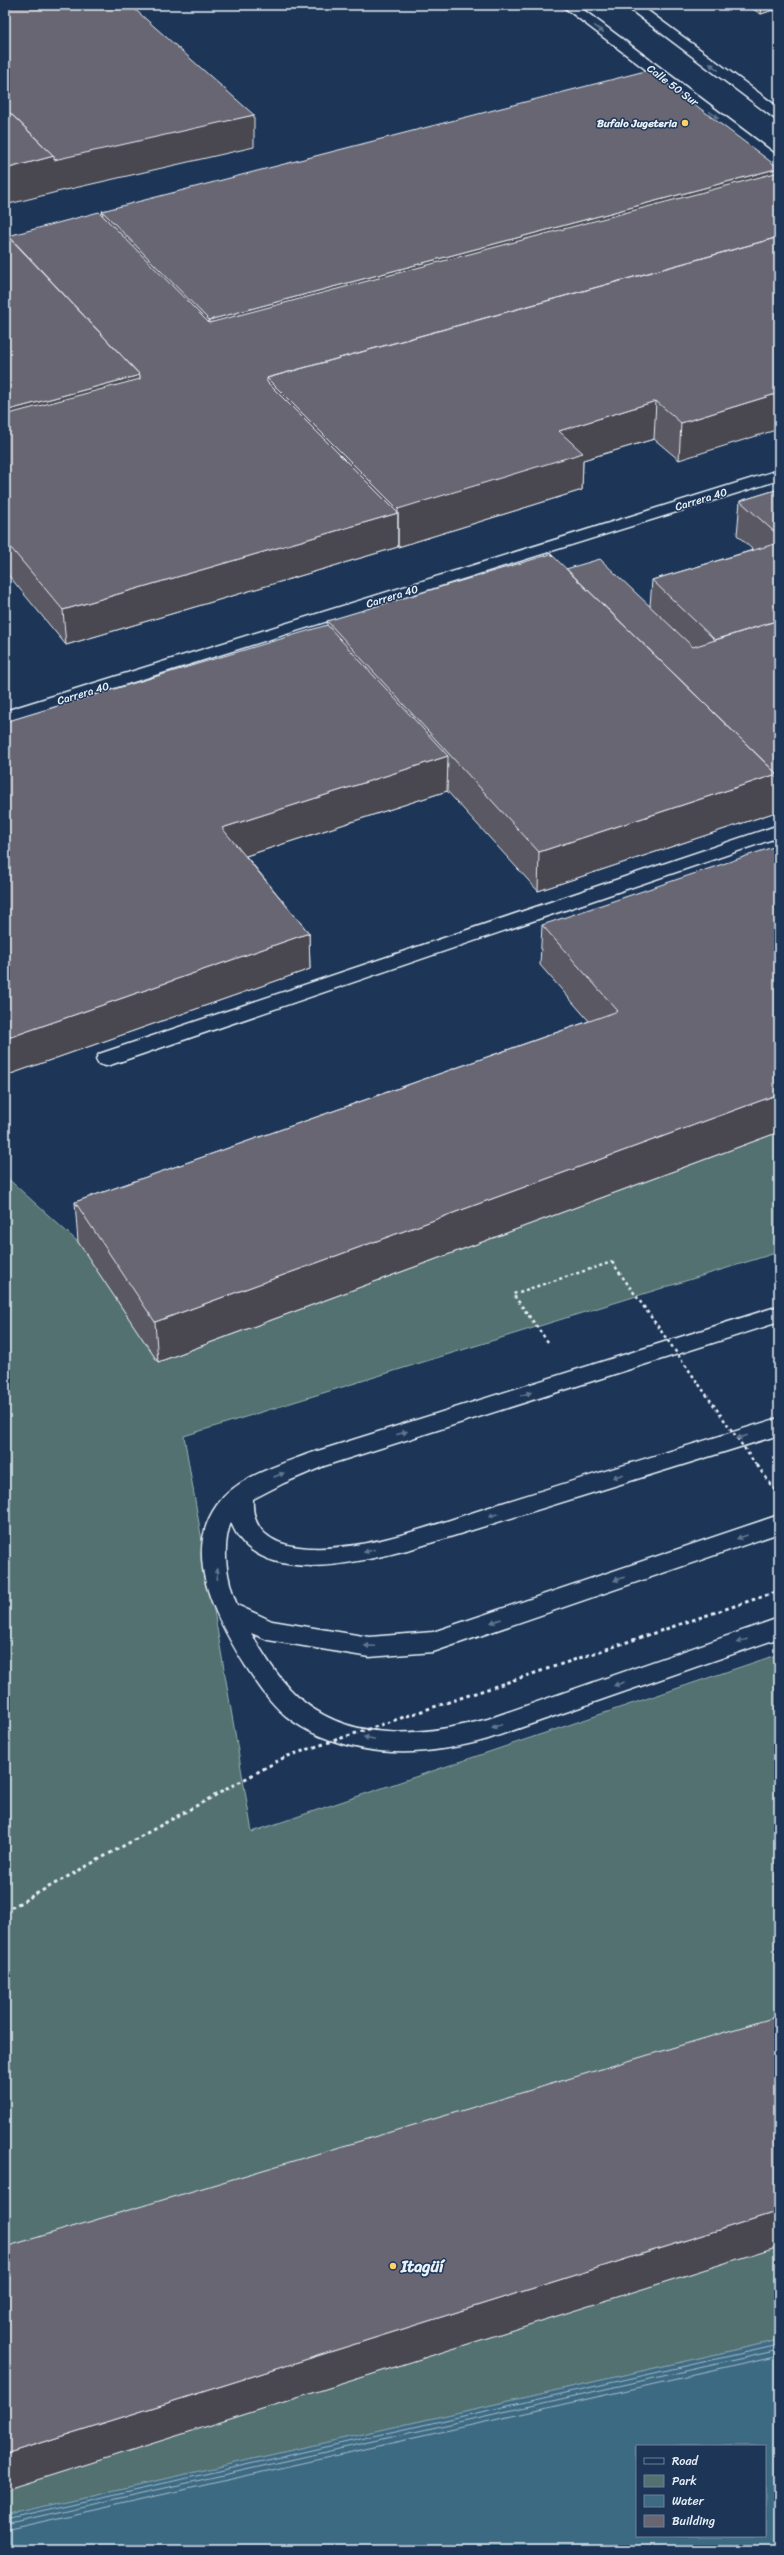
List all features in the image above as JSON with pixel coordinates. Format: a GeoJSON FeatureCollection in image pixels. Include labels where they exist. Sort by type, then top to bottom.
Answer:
{"type":"FeatureCollection","features":[{"type":"Feature","properties":{"kind":"street","name":"Calle 50 Sur"},"geometry":{"type":"LineString","coordinates":[[568,5],[779,164]]}},
{"type":"Feature","properties":{"kind":"street"},"geometry":{"type":"LineString","coordinates":[[631,5],[779,115]]}},
{"type":"Feature","properties":{"kind":"street"},"geometry":{"type":"LineString","coordinates":[[650,85],[668,81]]}},
{"type":"Feature","properties":{"kind":"street","name":"Carrera 40"},"geometry":{"type":"LineString","coordinates":[[5,717],[779,475]]}},
{"type":"Feature","properties":{"kind":"street"},"geometry":{"type":"LineString","coordinates":[[106,1059],[779,831]]}},
{"type":"Feature","properties":{"kind":"street"},"geometry":{"type":"LineString","coordinates":[[779,1314],[316,1460],[275,1476],[242,1495],[220,1522],[214,1548],[218,1583],[228,1611],[267,1680],[295,1709],[331,1730],[391,1743],[429,1743],[496,1727],[779,1628]]}},
{"type":"Feature","properties":{"kind":"street"},"geometry":{"type":"LineString","coordinates":[[242,1495],[242,1513],[246,1528],[256,1538],[271,1549],[300,1558],[359,1553],[411,1540],[779,1426]]}},
{"type":"Feature","properties":{"kind":"street"},"geometry":{"type":"LineString","coordinates":[[228,1611],[268,1630],[369,1647],[433,1642],[779,1524]]}},
{"type":"Feature","properties":{"kind":"path"},"geometry":{"type":"LineString","coordinates":[[574,1378],[513,1294],[612,1262],[779,1496]]}},
{"type":"Feature","properties":{"kind":"path"},"geometry":{"type":"LineString","coordinates":[[5,1911],[285,1757],[779,1591]]}},
{"type":"Feature","properties":{"kind":"green space"},"geometry":{"type":"Polygon","coordinates":[[[779,1132],[779,1252],[184,1436],[252,1832],[779,1654],[779,2052],[5,2285],[5,1176],[78,1242],[158,1362],[779,1132]]]}},
{"type":"Feature","properties":{"kind":"green space"},"geometry":{"type":"Polygon","coordinates":[[[779,2246],[779,2340],[5,2515],[5,2490],[779,2246]]]}},
{"type":"Feature","properties":{"kind":"water"},"geometry":{"type":"Polygon","coordinates":[[[779,2340],[779,2550],[5,2550],[5,2515],[779,2340]]]}},
{"type":"Feature","properties":{"kind":"building"},"geometry":{"type":"Polygon","coordinates":[[[5,5],[130,5],[254,115],[54,160],[54,156],[5,108],[5,5]]]}},
{"type":"Feature","properties":{"kind":"building"},"geometry":{"type":"Polygon","coordinates":[[[649,70],[779,168],[209,320],[102,211],[649,70]]]}},
{"type":"Feature","properties":{"kind":"building"},"geometry":{"type":"Polygon","coordinates":[[[5,108],[54,156],[5,169],[5,108]]]}},
{"type":"Feature","properties":{"kind":"building"},"geometry":{"type":"Polygon","coordinates":[[[779,172],[779,237],[267,378],[267,382],[398,513],[63,610],[5,541],[5,415],[140,379],[140,375],[8,236],[99,212],[209,323],[779,172]]]}},
{"type":"Feature","properties":{"kind":"building"},"geometry":{"type":"Polygon","coordinates":[[[6,233],[140,375],[5,411],[6,233]]]}},
{"type":"Feature","properties":{"kind":"building"},"geometry":{"type":"Polygon","coordinates":[[[779,237],[779,393],[681,423],[656,401],[559,431],[583,453],[398,509],[267,378],[779,237]]]}},
{"type":"Feature","properties":{"kind":"building"},"geometry":{"type":"Polygon","coordinates":[[[779,489],[779,536],[740,501],[779,489]]]}},
{"type":"Feature","properties":{"kind":"building"},"geometry":{"type":"Polygon","coordinates":[[[778,543],[779,620],[715,640],[652,580],[778,543]]]}},
{"type":"Feature","properties":{"kind":"building"},"geometry":{"type":"Polygon","coordinates":[[[551,554],[777,774],[539,852],[327,621],[551,554]]]}},
{"type":"Feature","properties":{"kind":"building"},"geometry":{"type":"Polygon","coordinates":[[[600,559],[693,647],[779,620],[779,777],[776,778],[777,774],[566,569],[600,559]]]}},
{"type":"Feature","properties":{"kind":"building"},"geometry":{"type":"Polygon","coordinates":[[[327,625],[448,756],[222,828],[309,933],[5,1039],[5,722],[327,625]]]}},
{"type":"Feature","properties":{"kind":"building"},"geometry":{"type":"Polygon","coordinates":[[[779,845],[779,1094],[155,1322],[75,1202],[618,1011],[542,925],[779,845]]]}},
{"type":"Feature","properties":{"kind":"building","name":"Itagüí"},"geometry":{"type":"Polygon","coordinates":[[[779,2016],[779,2211],[5,2454],[5,2247],[779,2016]]]}},
{"type":"Feature","properties":{"kind":"place","name":"Bufalo Jugeteria"},"geometry":{"type":"Point","coordinates":[685,123]}},
{"type":"Feature","properties":{"kind":"place","name":"Itagüí"},"geometry":{"type":"Point","coordinates":[393,2266]}}]}
